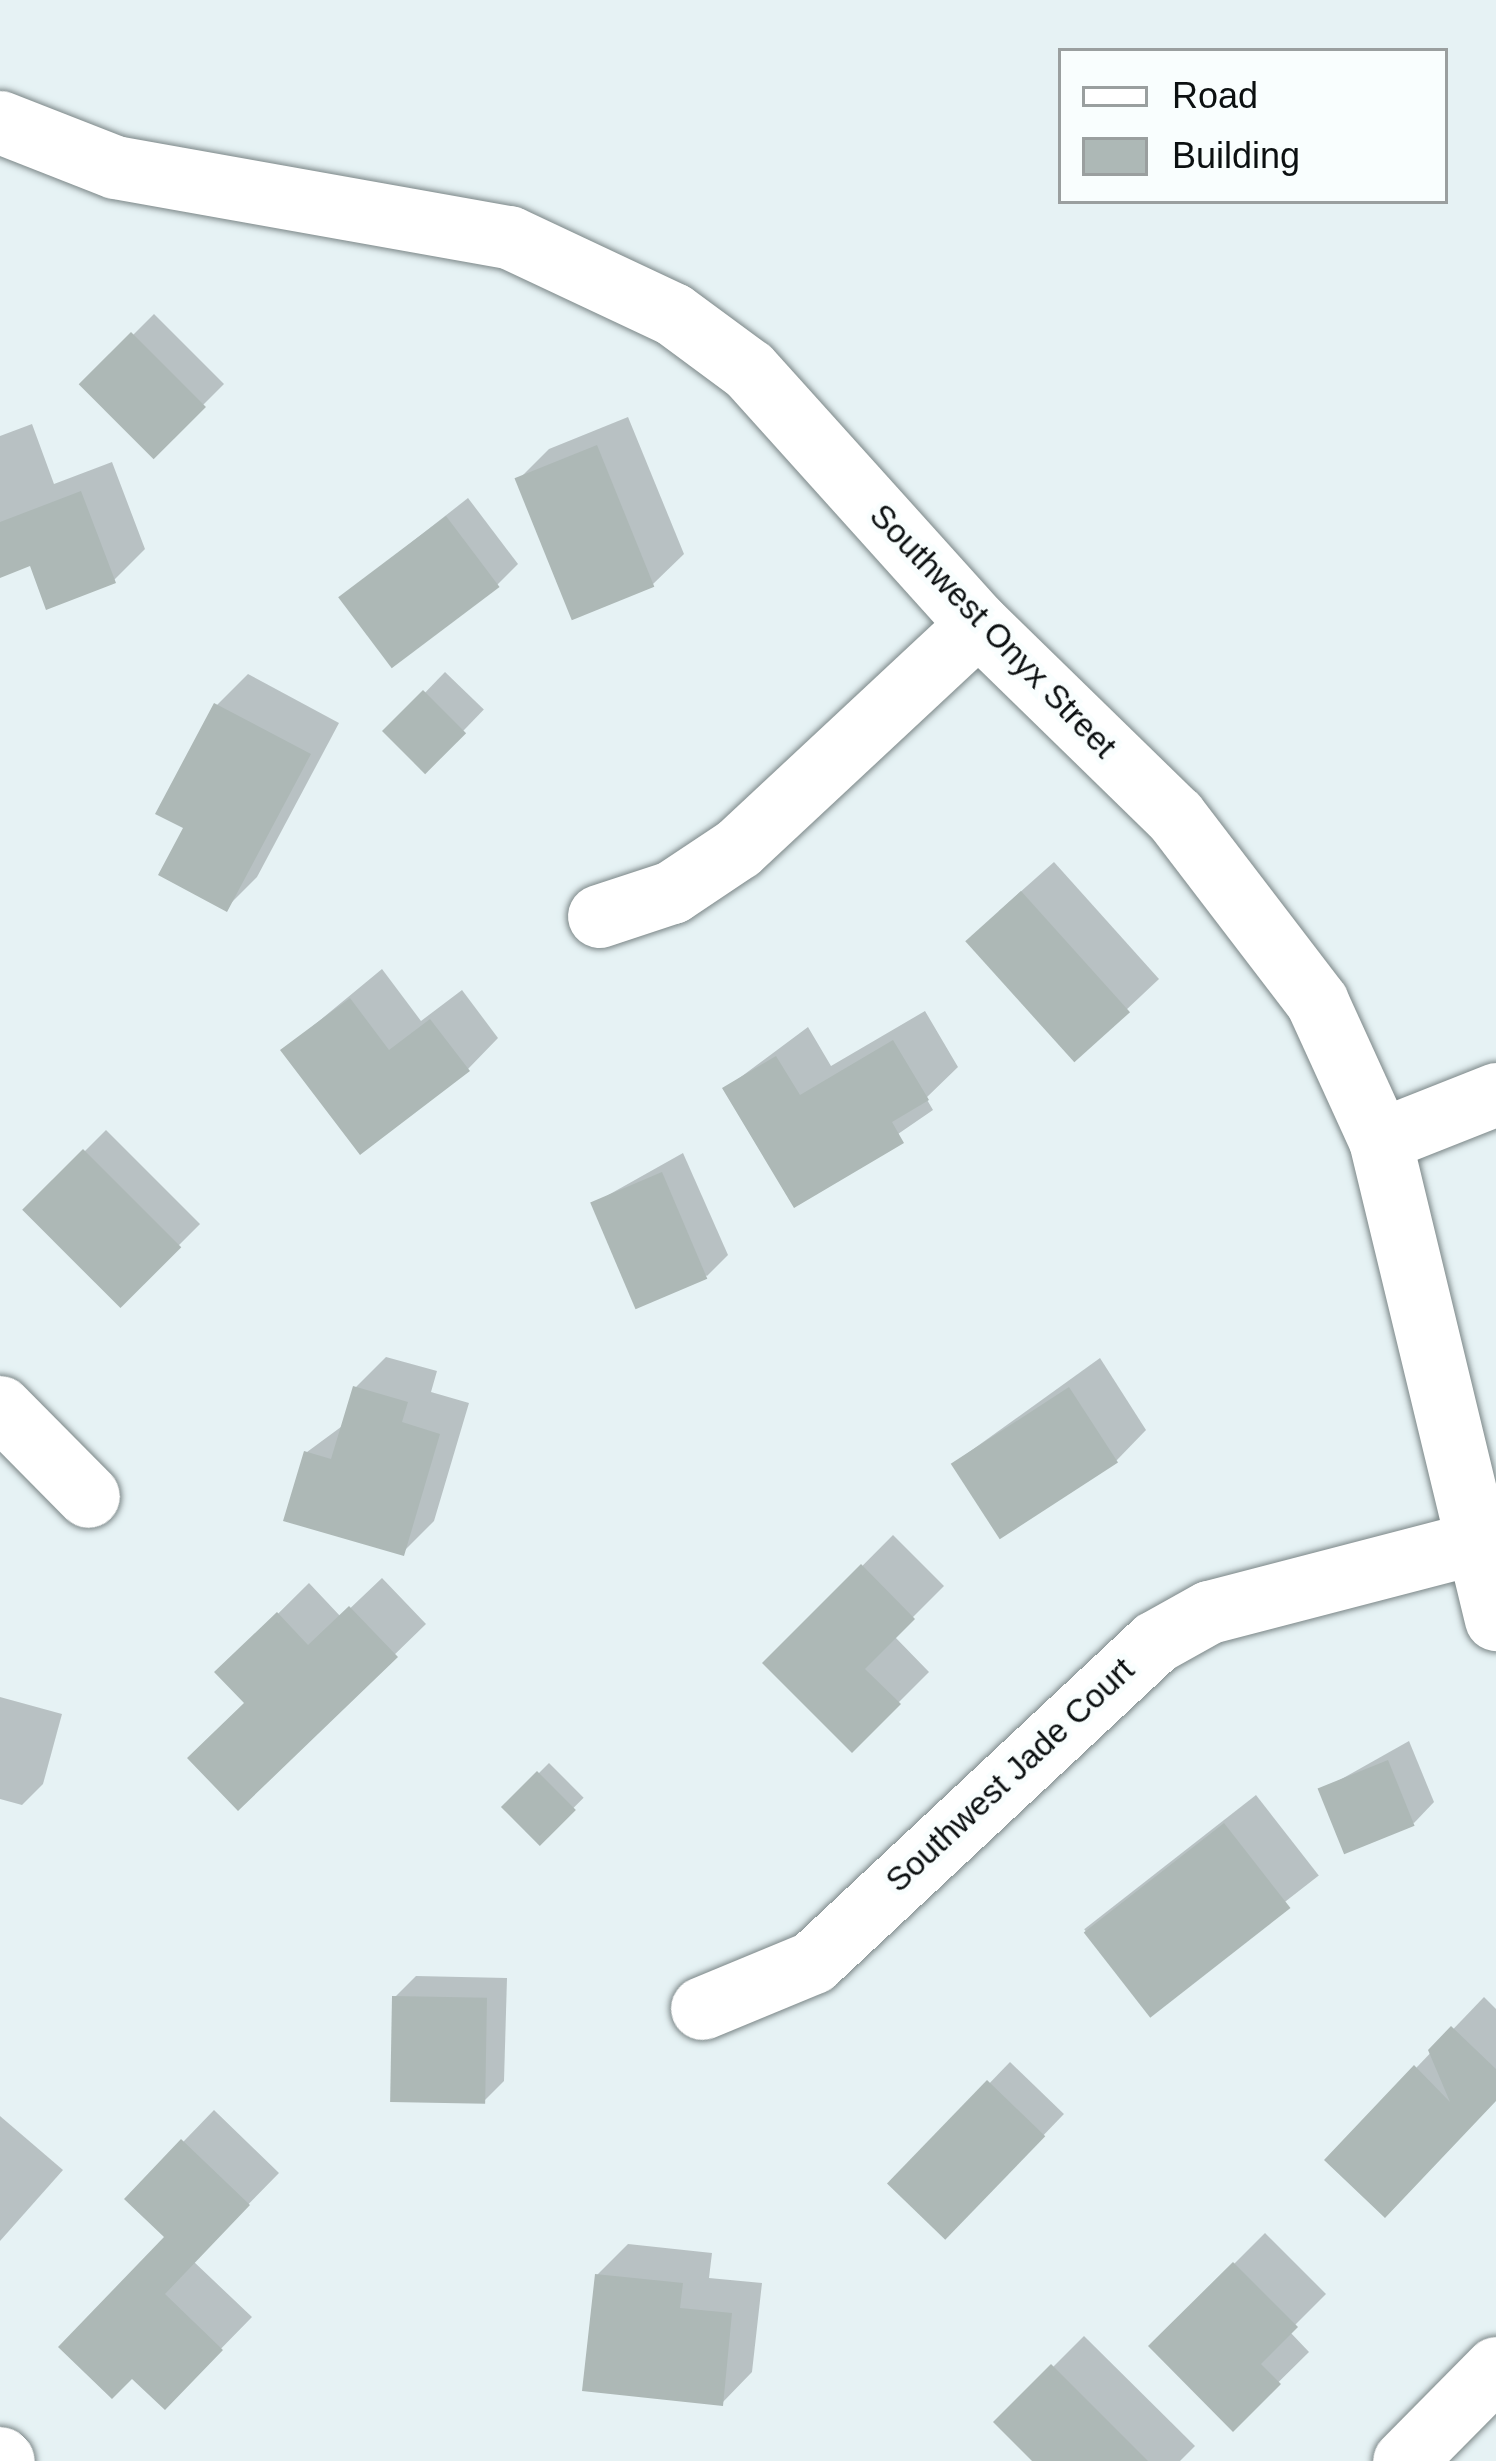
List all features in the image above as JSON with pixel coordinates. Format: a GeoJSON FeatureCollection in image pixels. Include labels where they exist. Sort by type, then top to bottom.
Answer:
{"type":"FeatureCollection","features":[{"type":"Feature","properties":{"kind":"street","name":"Southwest Onyx Street"},"geometry":{"type":"LineString","coordinates":[[6,139],[115,167],[508,237],[596,272],[749,370],[978,624],[1247,897],[1317,1002],[1380,1140],[1496,1618]]}},
{"type":"Feature","properties":{"kind":"street"},"geometry":{"type":"LineString","coordinates":[[599,916],[672,892],[738,848],[978,624]]}},
{"type":"Feature","properties":{"kind":"street"},"geometry":{"type":"LineString","coordinates":[[1380,1140],[1496,1094]]}},
{"type":"Feature","properties":{"kind":"street"},"geometry":{"type":"LineString","coordinates":[[0,1407],[88,1496]]}},
{"type":"Feature","properties":{"kind":"street","name":"Southwest Jade Court"},"geometry":{"type":"LineString","coordinates":[[702,2008],[813,1962],[1155,1642],[1209,1612],[1477,1543]]}},
{"type":"Feature","properties":{"kind":"street"},"geometry":{"type":"LineString","coordinates":[[1404,2461],[1496,2368]]}},
{"type":"Feature","properties":{"kind":"building"},"geometry":{"type":"Polygon","coordinates":[[[131,332],[206,407],[154,459],[79,384],[131,332]]]}},
{"type":"Feature","properties":{"kind":"building"},"geometry":{"type":"Polygon","coordinates":[[[597,445],[654,587],[572,620],[514,478],[597,445]]]}},
{"type":"Feature","properties":{"kind":"building"},"geometry":{"type":"Polygon","coordinates":[[[81,491],[116,583],[46,610],[30,566],[0,578],[0,522],[81,491]]]}},
{"type":"Feature","properties":{"kind":"building"},"geometry":{"type":"Polygon","coordinates":[[[446,516],[500,587],[392,668],[338,597],[446,516]]]}},
{"type":"Feature","properties":{"kind":"building"},"geometry":{"type":"Polygon","coordinates":[[[423,690],[466,733],[425,774],[382,731],[423,690]]]}},
{"type":"Feature","properties":{"kind":"building"},"geometry":{"type":"Polygon","coordinates":[[[214,703],[311,754],[227,912],[158,875],[183,828],[155,814],[214,703]]]}},
{"type":"Feature","properties":{"kind":"building"},"geometry":{"type":"Polygon","coordinates":[[[1021,891],[1130,1012],[1074,1062],[965,941],[1021,891]]]}},
{"type":"Feature","properties":{"kind":"building"},"geometry":{"type":"Polygon","coordinates":[[[350,998],[389,1050],[430,1019],[470,1071],[360,1155],[280,1050],[350,998]]]}},
{"type":"Feature","properties":{"kind":"building"},"geometry":{"type":"Polygon","coordinates":[[[893,1040],[929,1100],[892,1122],[904,1143],[794,1208],[722,1088],[776,1056],[800,1095],[893,1040]]]}},
{"type":"Feature","properties":{"kind":"building"},"geometry":{"type":"Polygon","coordinates":[[[83,1149],[181,1247],[120,1308],[22,1210],[83,1149]]]}},
{"type":"Feature","properties":{"kind":"building"},"geometry":{"type":"Polygon","coordinates":[[[662,1172],[707,1279],[636,1309],[590,1202],[662,1172]]]}},
{"type":"Feature","properties":{"kind":"building"},"geometry":{"type":"Polygon","coordinates":[[[353,1386],[408,1402],[402,1422],[440,1434],[404,1556],[283,1521],[304,1451],[331,1459],[353,1386]]]}},
{"type":"Feature","properties":{"kind":"building"},"geometry":{"type":"Polygon","coordinates":[[[1069,1387],[1118,1462],[1000,1539],[951,1464],[1069,1387]]]}},
{"type":"Feature","properties":{"kind":"building"},"geometry":{"type":"Polygon","coordinates":[[[861,1564],[915,1619],[865,1669],[901,1704],[852,1753],[762,1663],[861,1564]]]}},
{"type":"Feature","properties":{"kind":"building"},"geometry":{"type":"Polygon","coordinates":[[[349,1606],[398,1657],[238,1811],[187,1758],[244,1703],[214,1672],[277,1612],[308,1645],[349,1606]]]}},
{"type":"Feature","properties":{"kind":"building"},"geometry":{"type":"Polygon","coordinates":[[[1388,1760],[1415,1826],[1344,1854],[1318,1788],[1388,1760]]]}},
{"type":"Feature","properties":{"kind":"building"},"geometry":{"type":"Polygon","coordinates":[[[537,1771],[576,1810],[540,1846],[501,1807],[537,1771]]]}},
{"type":"Feature","properties":{"kind":"building"},"geometry":{"type":"Polygon","coordinates":[[[1224,1823],[1290,1908],[1150,2018],[1084,1933],[1224,1823]]]}},
{"type":"Feature","properties":{"kind":"building"},"geometry":{"type":"Polygon","coordinates":[[[392,1996],[487,1998],[485,2104],[390,2102],[392,1996]]]}},
{"type":"Feature","properties":{"kind":"building"},"geometry":{"type":"Polygon","coordinates":[[[1451,2026],[1496,2069],[1496,2101],[1385,2218],[1324,2160],[1414,2065],[1450,2102],[1428,2050],[1451,2026]]]}},
{"type":"Feature","properties":{"kind":"building"},"geometry":{"type":"Polygon","coordinates":[[[987,2080],[1045,2136],[945,2240],[887,2184],[987,2080]]]}},
{"type":"Feature","properties":{"kind":"building"},"geometry":{"type":"Polygon","coordinates":[[[181,2139],[250,2205],[165,2294],[223,2350],[165,2410],[132,2379],[112,2399],[58,2347],[164,2237],[124,2199],[181,2139]]]}},
{"type":"Feature","properties":{"kind":"building"},"geometry":{"type":"Polygon","coordinates":[[[1233,2262],[1298,2327],[1261,2364],[1281,2384],[1233,2432],[1148,2346],[1233,2262]]]}},
{"type":"Feature","properties":{"kind":"building"},"geometry":{"type":"Polygon","coordinates":[[[595,2274],[683,2283],[680,2308],[732,2313],[723,2406],[582,2391],[595,2274]]]}},
{"type":"Feature","properties":{"kind":"building"},"geometry":{"type":"Polygon","coordinates":[[[1051,2364],[1148,2461],[1032,2461],[993,2422],[1051,2364]]]}}]}
